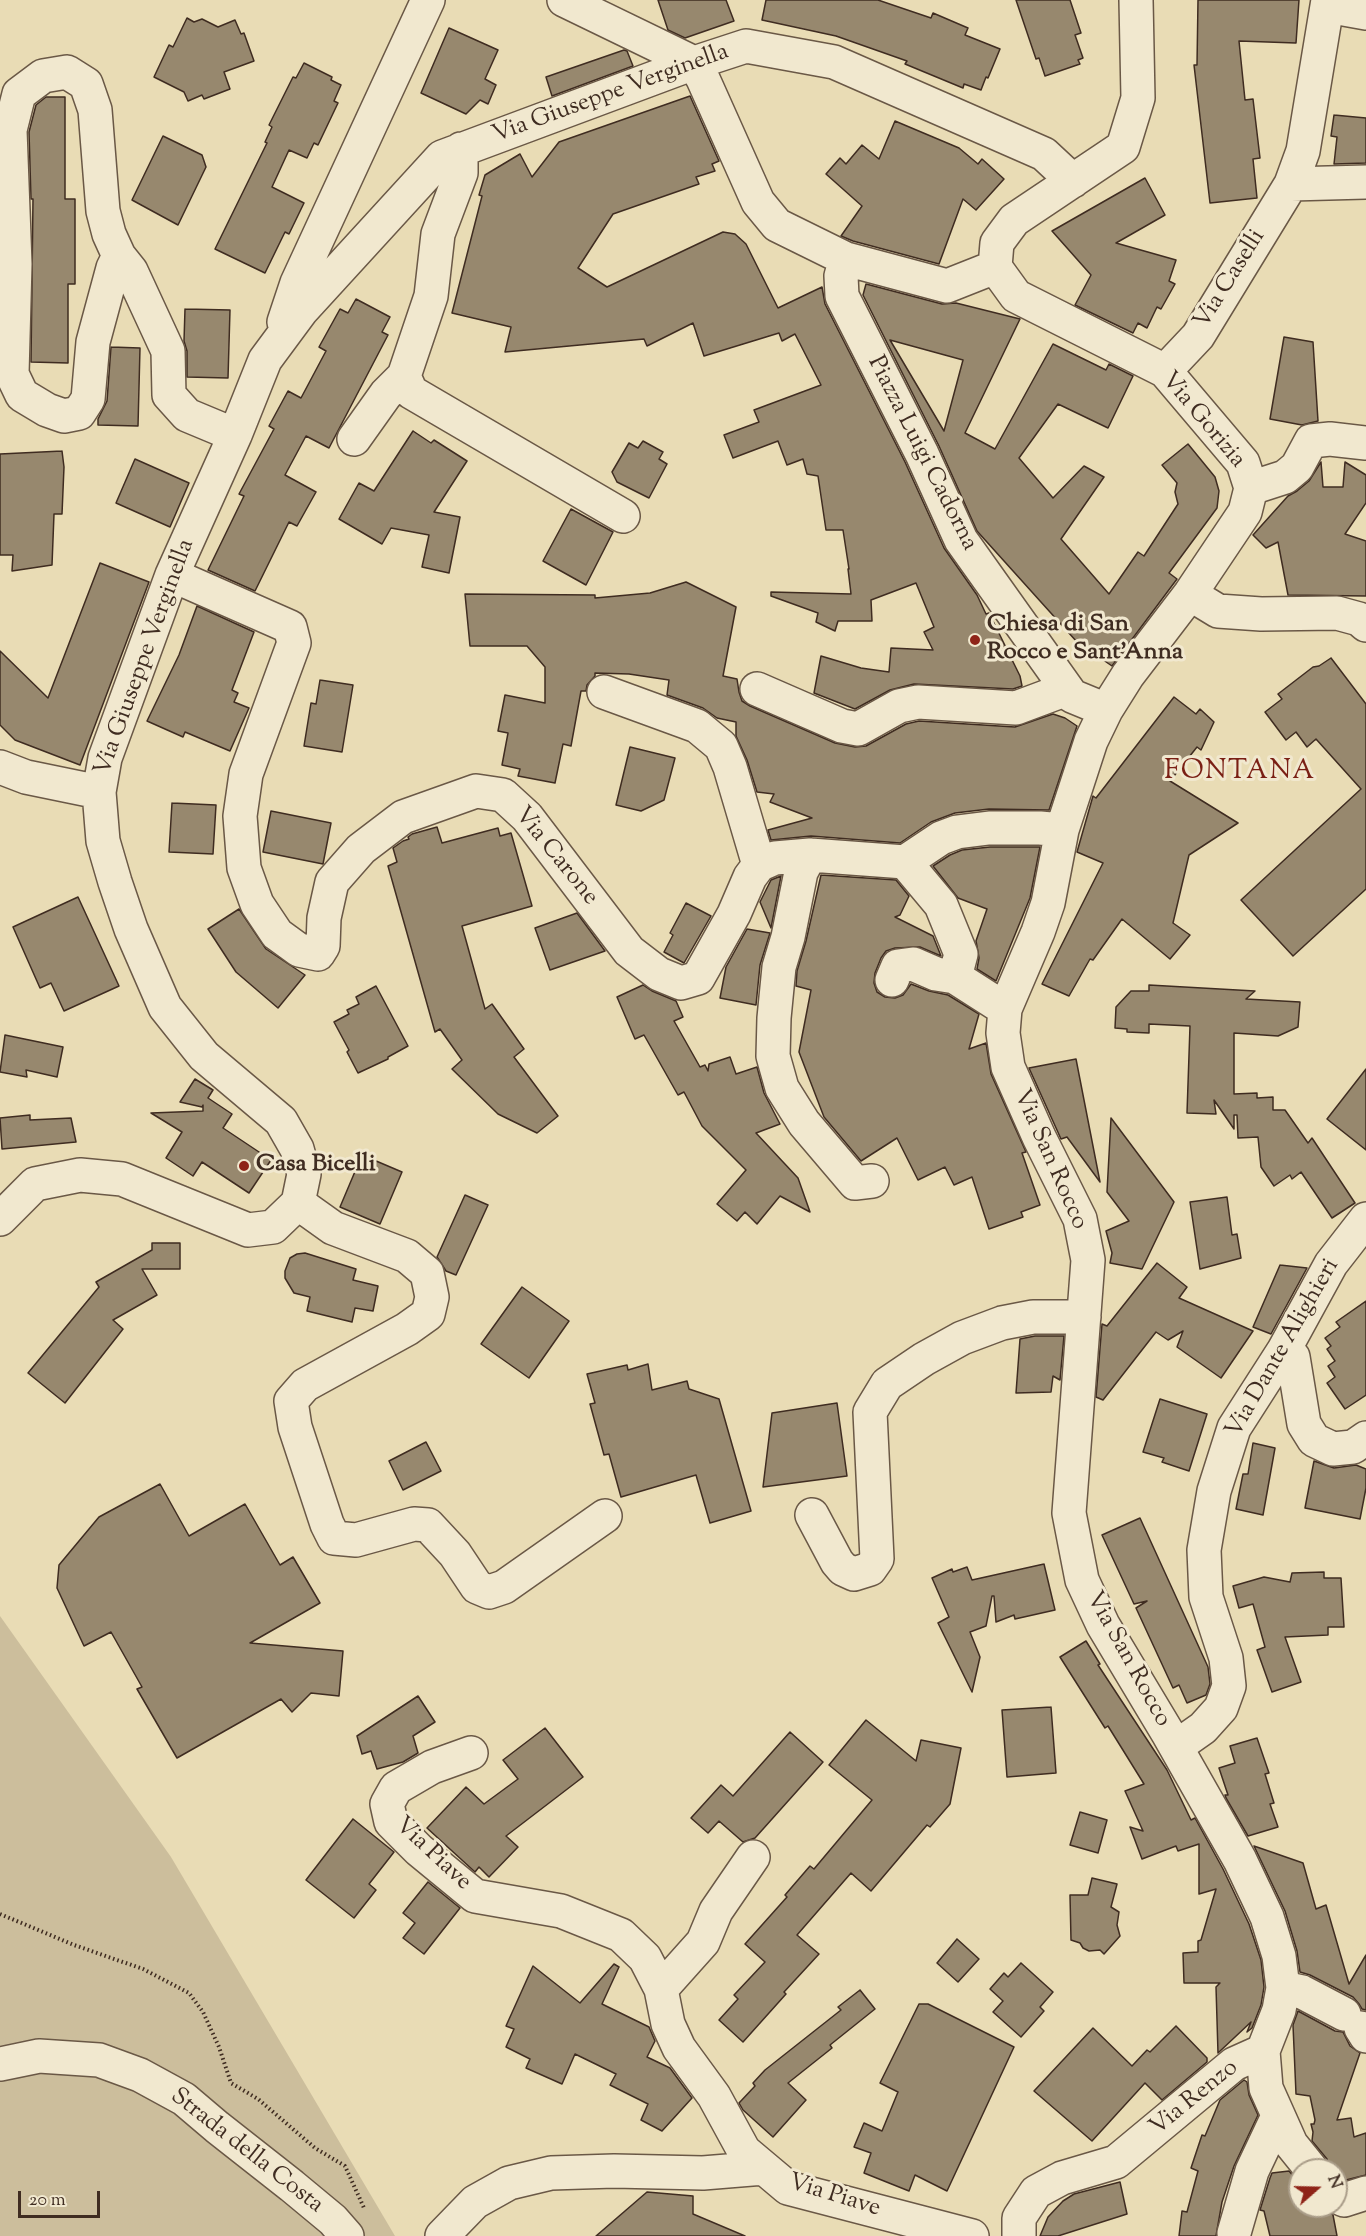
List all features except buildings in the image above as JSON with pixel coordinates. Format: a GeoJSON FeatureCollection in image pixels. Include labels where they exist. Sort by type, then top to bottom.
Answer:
{"type":"FeatureCollection","features":[{"type":"Feature","properties":{"kind":"street","name":"Via Giuseppe Verginella"},"geometry":{"type":"LineString","coordinates":[[277,344],[297,283],[428,0]]}},
{"type":"Feature","properties":{"kind":"street"},"geometry":{"type":"LineString","coordinates":[[564,0],[694,63],[758,202],[777,225],[846,259],[947,286],[995,267],[997,243],[1014,220],[1123,147],[1138,98],[1136,0]]}},
{"type":"Feature","properties":{"kind":"street"},"geometry":{"type":"LineString","coordinates":[[1327,3],[1366,13]]}},
{"type":"Feature","properties":{"kind":"street","name":"Via Caselli"},"geometry":{"type":"LineString","coordinates":[[1165,371],[1198,336],[1291,184],[1303,151],[1327,3]]}},
{"type":"Feature","properties":{"kind":"street","name":"Via Giuseppe Verginella"},"geometry":{"type":"LineString","coordinates":[[298,1203],[304,1174],[297,1149],[281,1121],[204,1056],[165,1008],[130,929],[115,882],[103,842],[99,792],[105,758],[172,574],[235,435],[265,360],[302,310],[442,157],[694,63],[746,46],[834,62],[1044,154],[1073,181]]}},
{"type":"Feature","properties":{"kind":"street"},"geometry":{"type":"LineString","coordinates":[[119,256],[113,268],[93,342],[88,399],[79,413],[64,416],[47,410],[22,395],[12,374],[15,264],[10,130],[19,94],[43,76],[67,72],[86,84],[95,110],[103,211],[109,234],[119,256],[131,271],[168,351],[170,395],[187,415],[235,435]]}},
{"type":"Feature","properties":{"kind":"street"},"geometry":{"type":"LineString","coordinates":[[354,439],[386,394],[404,376],[431,296],[438,234],[461,173],[461,150]]}},
{"type":"Feature","properties":{"kind":"street"},"geometry":{"type":"LineString","coordinates":[[1291,184],[1366,182]]}},
{"type":"Feature","properties":{"kind":"street","name":"Piazza Luigi Cadorna"},"geometry":{"type":"LineString","coordinates":[[846,259],[841,276],[842,296],[922,454],[961,540],[1066,689],[1072,696],[1106,710]]}},
{"type":"Feature","properties":{"kind":"street","name":"Via Gorizia"},"geometry":{"type":"LineString","coordinates":[[995,267],[1016,296],[1165,371],[1243,463],[1251,488],[1245,512],[1190,594],[1128,675],[1106,710]]}},
{"type":"Feature","properties":{"kind":"street"},"geometry":{"type":"LineString","coordinates":[[404,376],[411,392],[623,516]]}},
{"type":"Feature","properties":{"kind":"street"},"geometry":{"type":"LineString","coordinates":[[1251,488],[1285,477],[1298,467],[1311,441],[1330,439],[1366,443]]}},
{"type":"Feature","properties":{"kind":"street","name":"Via Carone"},"geometry":{"type":"LineString","coordinates":[[172,574],[290,627],[294,643],[246,774],[240,816],[244,868],[257,904],[277,934],[299,950],[318,954],[323,946],[324,918],[332,882],[361,849],[403,817],[476,791],[503,795],[527,817],[629,951],[658,974],[681,983],[698,978],[734,914],[750,877],[759,865]]}},
{"type":"Feature","properties":{"kind":"street"},"geometry":{"type":"LineString","coordinates":[[1190,594],[1218,611],[1261,614],[1337,612],[1359,619],[1366,625]]}},
{"type":"Feature","properties":{"kind":"street"},"geometry":{"type":"LineString","coordinates":[[757,689],[842,726],[858,729],[899,706],[918,702],[1016,708],[1066,689]]}},
{"type":"Feature","properties":{"kind":"street"},"geometry":{"type":"LineString","coordinates":[[604,692],[697,726],[721,746],[730,767],[759,865],[775,858],[810,855],[906,862],[941,838],[957,832],[999,828],[1062,830]]}},
{"type":"Feature","properties":{"kind":"street","name":"Via San Rocco"},"geometry":{"type":"LineString","coordinates":[[1106,710],[1091,741],[1062,830],[1048,903],[1005,1009],[1003,1033],[1008,1067],[1039,1137],[1080,1219],[1088,1260],[1070,1513],[1082,1580],[1103,1625],[1176,1746]]}},
{"type":"Feature","properties":{"kind":"street"},"geometry":{"type":"LineString","coordinates":[[0,767],[26,777],[99,792]]}},
{"type":"Feature","properties":{"kind":"street"},"geometry":{"type":"LineString","coordinates":[[810,855],[801,872],[788,937],[779,967],[774,1018],[774,1056],[782,1088],[804,1123],[855,1183],[872,1181]]}},
{"type":"Feature","properties":{"kind":"street"},"geometry":{"type":"LineString","coordinates":[[906,862],[941,905],[961,954],[955,977]]}},
{"type":"Feature","properties":{"kind":"street"},"geometry":{"type":"LineString","coordinates":[[892,980],[898,966],[913,964],[936,974],[955,977],[1005,1009]]}},
{"type":"Feature","properties":{"kind":"street"},"geometry":{"type":"LineString","coordinates":[[0,1219],[35,1184],[80,1175],[122,1179],[248,1230],[273,1227],[298,1203],[333,1228],[407,1256],[426,1273],[432,1297],[428,1314],[407,1329],[304,1385],[291,1401],[295,1427],[327,1524],[334,1538],[356,1540],[414,1524],[428,1525],[454,1554],[477,1587],[489,1592],[504,1587],[605,1516]]}},
{"type":"Feature","properties":{"kind":"street","name":"Via Dante Alighieri"},"geometry":{"type":"LineString","coordinates":[[1176,1746],[1203,1728],[1221,1708],[1229,1686],[1226,1658],[1206,1598],[1204,1550],[1214,1491],[1234,1428],[1284,1350],[1331,1264],[1366,1219]]}},
{"type":"Feature","properties":{"kind":"street"},"geometry":{"type":"LineString","coordinates":[[812,1515],[843,1569],[854,1574],[870,1569],[877,1558],[870,1412],[887,1384],[924,1359],[962,1338],[1002,1323],[1033,1317],[1084,1317]]}},
{"type":"Feature","properties":{"kind":"street"},"geometry":{"type":"LineString","coordinates":[[1284,1350],[1293,1357],[1304,1424],[1314,1440],[1333,1449],[1353,1447],[1366,1438]]}},
{"type":"Feature","properties":{"kind":"street","name":"Via Renzo"},"geometry":{"type":"LineString","coordinates":[[1019,2236],[1019,2218],[1036,2192],[1062,2178],[1116,2162],[1234,2064],[1263,2051],[1279,2010],[1283,1988],[1279,1956],[1267,1917],[1240,1860],[1176,1746]]}},
{"type":"Feature","properties":{"kind":"street","name":"Via Piave"},"geometry":{"type":"LineString","coordinates":[[471,1753],[432,1767],[396,1788],[387,1804],[391,1822],[419,1850],[475,1896],[561,1911],[621,1935],[645,1958],[661,1989],[668,2024],[679,2048],[714,2096],[744,2151],[788,2188],[972,2236]]}},
{"type":"Feature","properties":{"kind":"street"},"geometry":{"type":"LineString","coordinates":[[661,1989],[703,1942],[716,1911],[753,1857]]}},
{"type":"Feature","properties":{"kind":"street"},"geometry":{"type":"LineString","coordinates":[[1283,1988],[1302,1992],[1361,2037]]}},
{"type":"Feature","properties":{"kind":"street"},"geometry":{"type":"LineString","coordinates":[[1263,2051],[1266,2088],[1291,2144],[1302,2158]]}},
{"type":"Feature","properties":{"kind":"street","name":"Strada della Costa"},"geometry":{"type":"LineString","coordinates":[[0,2064],[39,2056],[51,2056],[99,2061],[140,2075],[184,2099],[325,2214],[353,2226]]}},
{"type":"Feature","properties":{"kind":"street"},"geometry":{"type":"LineString","coordinates":[[1234,2233],[1252,2171],[1278,2116]]}},
{"type":"Feature","properties":{"kind":"street"},"geometry":{"type":"LineString","coordinates":[[442,2236],[475,2202],[509,2183],[551,2173],[614,2171],[703,2173],[764,2168]]}},
{"type":"Feature","properties":{"kind":"path"},"geometry":{"type":"LineString","coordinates":[[0,1914],[74,1945],[152,1973],[189,1993],[203,2013],[219,2047],[231,2083],[258,2099],[315,2148],[345,2166],[364,2207],[353,2226]]}},
{"type":"Feature","properties":{"kind":"shaded area"},"geometry":{"type":"Polygon","coordinates":[[[0,1616],[171,1857],[395,2236],[0,2236],[0,1616]]]}},
{"type":"Feature","properties":{"kind":"place","name":"Chiesa di San Rocco e Sant'Anna"},"geometry":{"type":"Point","coordinates":[975,640]}},
{"type":"Feature","properties":{"kind":"place","name":"Casa Bicelli"},"geometry":{"type":"Point","coordinates":[244,1166]}},
{"type":"Feature","properties":{"kind":"district","name":"FONTANA"},"geometry":{"type":"Point","coordinates":[1240,773]}}]}
